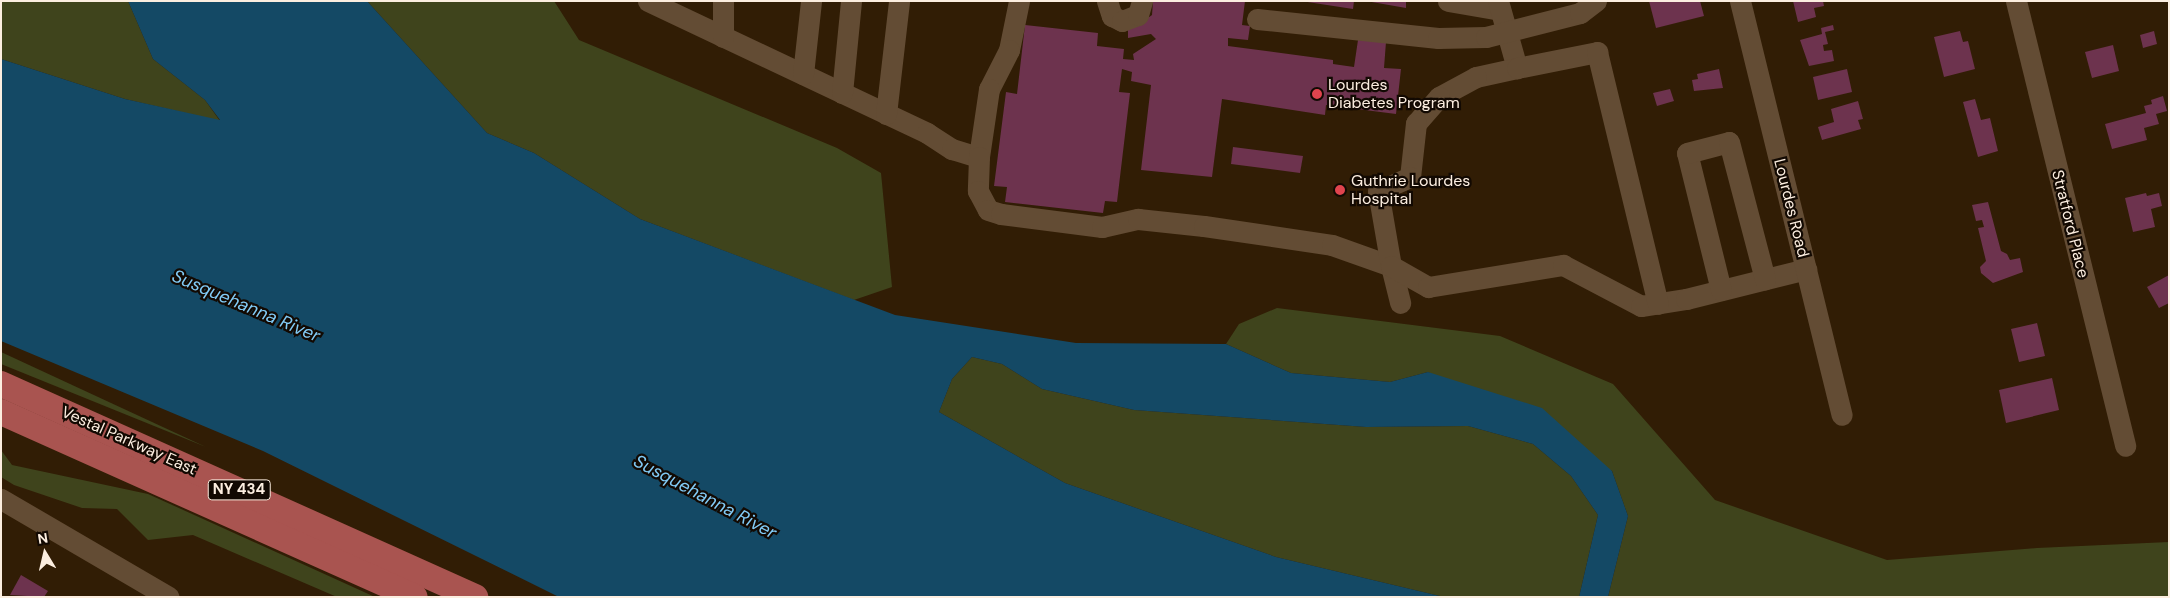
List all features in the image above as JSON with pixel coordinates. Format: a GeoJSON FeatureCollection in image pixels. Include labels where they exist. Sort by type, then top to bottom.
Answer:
{"type":"FeatureCollection","features":[{"type":"Feature","properties":{"kind":"main road","name":"Vestal Parkway East"},"geometry":{"type":"LineString","coordinates":[[1,384],[475,597]]}},
{"type":"Feature","properties":{"kind":"main road","name":"Vestal Parkway East"},"geometry":{"type":"LineString","coordinates":[[1,412],[414,597]]}},
{"type":"Feature","properties":{"kind":"street"},"geometry":{"type":"LineString","coordinates":[[648,1],[680,9],[723,37],[926,133],[952,149],[979,157]]}},
{"type":"Feature","properties":{"kind":"street"},"geometry":{"type":"LineString","coordinates":[[723,1],[723,37]]}},
{"type":"Feature","properties":{"kind":"street"},"geometry":{"type":"LineString","coordinates":[[803,74],[811,1]]}},
{"type":"Feature","properties":{"kind":"street"},"geometry":{"type":"LineString","coordinates":[[842,93],[851,1]]}},
{"type":"Feature","properties":{"kind":"street"},"geometry":{"type":"LineString","coordinates":[[886,114],[899,1]]}},
{"type":"Feature","properties":{"kind":"street"},"geometry":{"type":"LineString","coordinates":[[1019,1],[1009,50],[989,88],[979,157],[978,191],[988,210],[1052,214],[1102,227],[1138,219],[1292,237],[1332,245],[1391,266],[1428,287],[1563,265],[1641,306],[1721,290],[1806,269]]}},
{"type":"Feature","properties":{"kind":"street"},"geometry":{"type":"LineString","coordinates":[[1107,1],[1112,16],[1122,21],[1138,16],[1142,1]]}},
{"type":"Feature","properties":{"kind":"street"},"geometry":{"type":"LineString","coordinates":[[1448,1],[1499,6],[1517,68]]}},
{"type":"Feature","properties":{"kind":"street"},"geometry":{"type":"LineString","coordinates":[[1257,19],[1438,38],[1506,35],[1580,13],[1596,1]]}},
{"type":"Feature","properties":{"kind":"street","name":"Lourdes Road"},"geometry":{"type":"LineString","coordinates":[[1740,1],[1842,415]]}},
{"type":"Feature","properties":{"kind":"street","name":"Stratford Place"},"geometry":{"type":"LineString","coordinates":[[2016,1],[2125,446]]}},
{"type":"Feature","properties":{"kind":"street"},"geometry":{"type":"LineString","coordinates":[[1400,303],[1391,266],[1378,191],[1410,177],[1416,123],[1439,97],[1476,76],[1597,52],[1658,304]]}},
{"type":"Feature","properties":{"kind":"street"},"geometry":{"type":"LineString","coordinates":[[1721,290],[1687,153],[1729,142],[1765,279]]}},
{"type":"Feature","properties":{"kind":"street"},"geometry":{"type":"LineString","coordinates":[[1,499],[169,597]]}},
{"type":"Feature","properties":{"kind":"green space"},"geometry":{"type":"Polygon","coordinates":[[[1,1],[128,1],[153,59],[205,100],[220,121],[125,99],[1,59],[1,1]]]}},
{"type":"Feature","properties":{"kind":"green space"},"geometry":{"type":"Polygon","coordinates":[[[367,1],[554,1],[579,40],[837,148],[881,173],[892,287],[854,300],[640,219],[534,153],[487,133],[367,1]]]}},
{"type":"Feature","properties":{"kind":"green space"},"geometry":{"type":"Polygon","coordinates":[[[1277,308],[1500,336],[1613,384],[1715,500],[1887,560],[2037,548],[2169,542],[2169,597],[1608,597],[1628,516],[1612,471],[1428,372],[1390,382],[1291,373],[1226,344],[1239,324],[1277,308]]]}},
{"type":"Feature","properties":{"kind":"green space"},"geometry":{"type":"Polygon","coordinates":[[[1,352],[206,447],[1,364],[1,352]]]}},
{"type":"Feature","properties":{"kind":"green space"},"geometry":{"type":"Polygon","coordinates":[[[972,357],[1002,364],[1042,389],[1134,410],[1366,427],[1468,426],[1533,444],[1571,476],[1598,515],[1579,597],[1444,597],[1276,557],[1065,483],[939,412],[952,379],[972,357]]]}},
{"type":"Feature","properties":{"kind":"green space"},"geometry":{"type":"Polygon","coordinates":[[[1,450],[12,465],[148,494],[375,597],[337,597],[193,535],[148,540],[117,509],[82,508],[14,485],[1,477],[1,450]]]}},
{"type":"Feature","properties":{"kind":"water","name":"Susquehanna River"},"geometry":{"type":"Polygon","coordinates":[[[128,1],[367,1],[487,133],[534,153],[640,219],[895,315],[1076,343],[1226,344],[1291,373],[1390,382],[1428,372],[1542,408],[1612,471],[1628,516],[1608,597],[1579,597],[1598,515],[1571,476],[1533,444],[1468,426],[1366,427],[1134,410],[1042,389],[1002,364],[972,357],[952,379],[939,412],[1065,483],[1276,557],[1444,597],[559,597],[263,451],[1,341],[1,59],[125,99],[220,120],[205,100],[153,59],[128,1]]]}},
{"type":"Feature","properties":{"kind":"building"},"geometry":{"type":"Polygon","coordinates":[[[1153,1],[1245,1],[1242,25],[1250,26],[1248,40],[1228,38],[1228,46],[1333,60],[1333,64],[1354,67],[1358,40],[1386,42],[1384,68],[1401,69],[1396,114],[1326,105],[1325,115],[1222,99],[1212,177],[1141,170],[1151,85],[1131,81],[1132,72],[1122,69],[1119,92],[1130,93],[1117,202],[1105,201],[1103,213],[1005,202],[1007,187],[994,186],[1006,92],[1017,94],[1025,25],[1098,33],[1097,46],[1124,49],[1123,59],[1134,60],[1133,54],[1156,39],[1151,34],[1128,38],[1128,25],[1141,23],[1152,15],[1153,1]]]}},
{"type":"Feature","properties":{"kind":"building"},"geometry":{"type":"Polygon","coordinates":[[[1301,1],[1354,1],[1353,9],[1301,1]]]}},
{"type":"Feature","properties":{"kind":"building"},"geometry":{"type":"Polygon","coordinates":[[[1366,1],[1406,1],[1406,8],[1366,1]]]}},
{"type":"Feature","properties":{"kind":"building"},"geometry":{"type":"Polygon","coordinates":[[[1649,1],[1700,1],[1704,16],[1656,28],[1649,1]]]}},
{"type":"Feature","properties":{"kind":"building"},"geometry":{"type":"Polygon","coordinates":[[[1793,1],[1823,1],[1824,6],[1814,8],[1816,17],[1798,22],[1793,1]]]}},
{"type":"Feature","properties":{"kind":"building"},"geometry":{"type":"Polygon","coordinates":[[[1833,25],[1834,30],[1825,32],[1828,44],[1823,45],[1824,51],[1832,50],[1834,61],[1809,66],[1800,40],[1822,34],[1821,28],[1833,25]]]}},
{"type":"Feature","properties":{"kind":"building"},"geometry":{"type":"Polygon","coordinates":[[[1960,31],[1963,42],[1968,41],[1975,69],[1944,77],[1934,37],[1960,31]]]}},
{"type":"Feature","properties":{"kind":"building"},"geometry":{"type":"Polygon","coordinates":[[[2154,31],[2157,44],[2143,48],[2140,35],[2154,31]]]}},
{"type":"Feature","properties":{"kind":"building"},"geometry":{"type":"Polygon","coordinates":[[[2113,45],[2119,71],[2092,78],[2085,52],[2113,45]]]}},
{"type":"Feature","properties":{"kind":"building"},"geometry":{"type":"Polygon","coordinates":[[[1719,69],[1723,88],[1694,91],[1692,80],[1698,79],[1697,74],[1719,69]]]}},
{"type":"Feature","properties":{"kind":"building"},"geometry":{"type":"Polygon","coordinates":[[[1847,69],[1852,92],[1818,100],[1813,77],[1847,69]]]}},
{"type":"Feature","properties":{"kind":"building"},"geometry":{"type":"Polygon","coordinates":[[[1670,89],[1674,101],[1657,106],[1653,93],[1670,89]]]}},
{"type":"Feature","properties":{"kind":"building"},"geometry":{"type":"Polygon","coordinates":[[[2163,96],[2167,111],[2156,114],[2159,124],[2144,128],[2147,140],[2112,149],[2105,124],[2146,113],[2144,106],[2152,104],[2151,100],[2163,96]]]}},
{"type":"Feature","properties":{"kind":"building"},"geometry":{"type":"Polygon","coordinates":[[[1975,99],[1981,120],[1990,118],[1998,151],[1978,157],[1963,102],[1975,99]]]}},
{"type":"Feature","properties":{"kind":"building"},"geometry":{"type":"Polygon","coordinates":[[[1858,101],[1863,119],[1858,120],[1861,129],[1822,140],[1818,127],[1834,122],[1831,109],[1858,101]]]}},
{"type":"Feature","properties":{"kind":"building"},"geometry":{"type":"Polygon","coordinates":[[[1233,147],[1303,156],[1300,173],[1231,164],[1233,147]]]}},
{"type":"Feature","properties":{"kind":"building"},"geometry":{"type":"Polygon","coordinates":[[[2146,193],[2147,196],[2159,193],[2162,206],[2151,209],[2155,227],[2133,232],[2125,198],[2146,193]]]}},
{"type":"Feature","properties":{"kind":"building"},"geometry":{"type":"Polygon","coordinates":[[[1988,202],[2001,251],[2007,254],[2010,260],[2020,258],[2023,272],[1993,283],[1981,273],[1980,267],[1986,261],[1978,228],[1984,227],[1982,220],[1976,221],[1972,205],[1988,202]]]}},
{"type":"Feature","properties":{"kind":"building"},"geometry":{"type":"Polygon","coordinates":[[[2169,275],[2169,303],[2159,308],[2147,287],[2169,275]]]}},
{"type":"Feature","properties":{"kind":"building"},"geometry":{"type":"Polygon","coordinates":[[[2037,323],[2045,356],[2019,362],[2011,329],[2037,323]]]}},
{"type":"Feature","properties":{"kind":"building"},"geometry":{"type":"Polygon","coordinates":[[[2052,378],[2059,410],[2006,423],[1999,390],[2052,378]]]}},
{"type":"Feature","properties":{"kind":"building"},"geometry":{"type":"Polygon","coordinates":[[[21,575],[48,591],[44,597],[10,595],[21,575]]]}},
{"type":"Feature","properties":{"kind":"place","name":"Lourdes Diabetes Program"},"geometry":{"type":"Point","coordinates":[1317,94]}},
{"type":"Feature","properties":{"kind":"place","name":"Guthrie Lourdes Hospital"},"geometry":{"type":"Point","coordinates":[1340,190]}}]}
